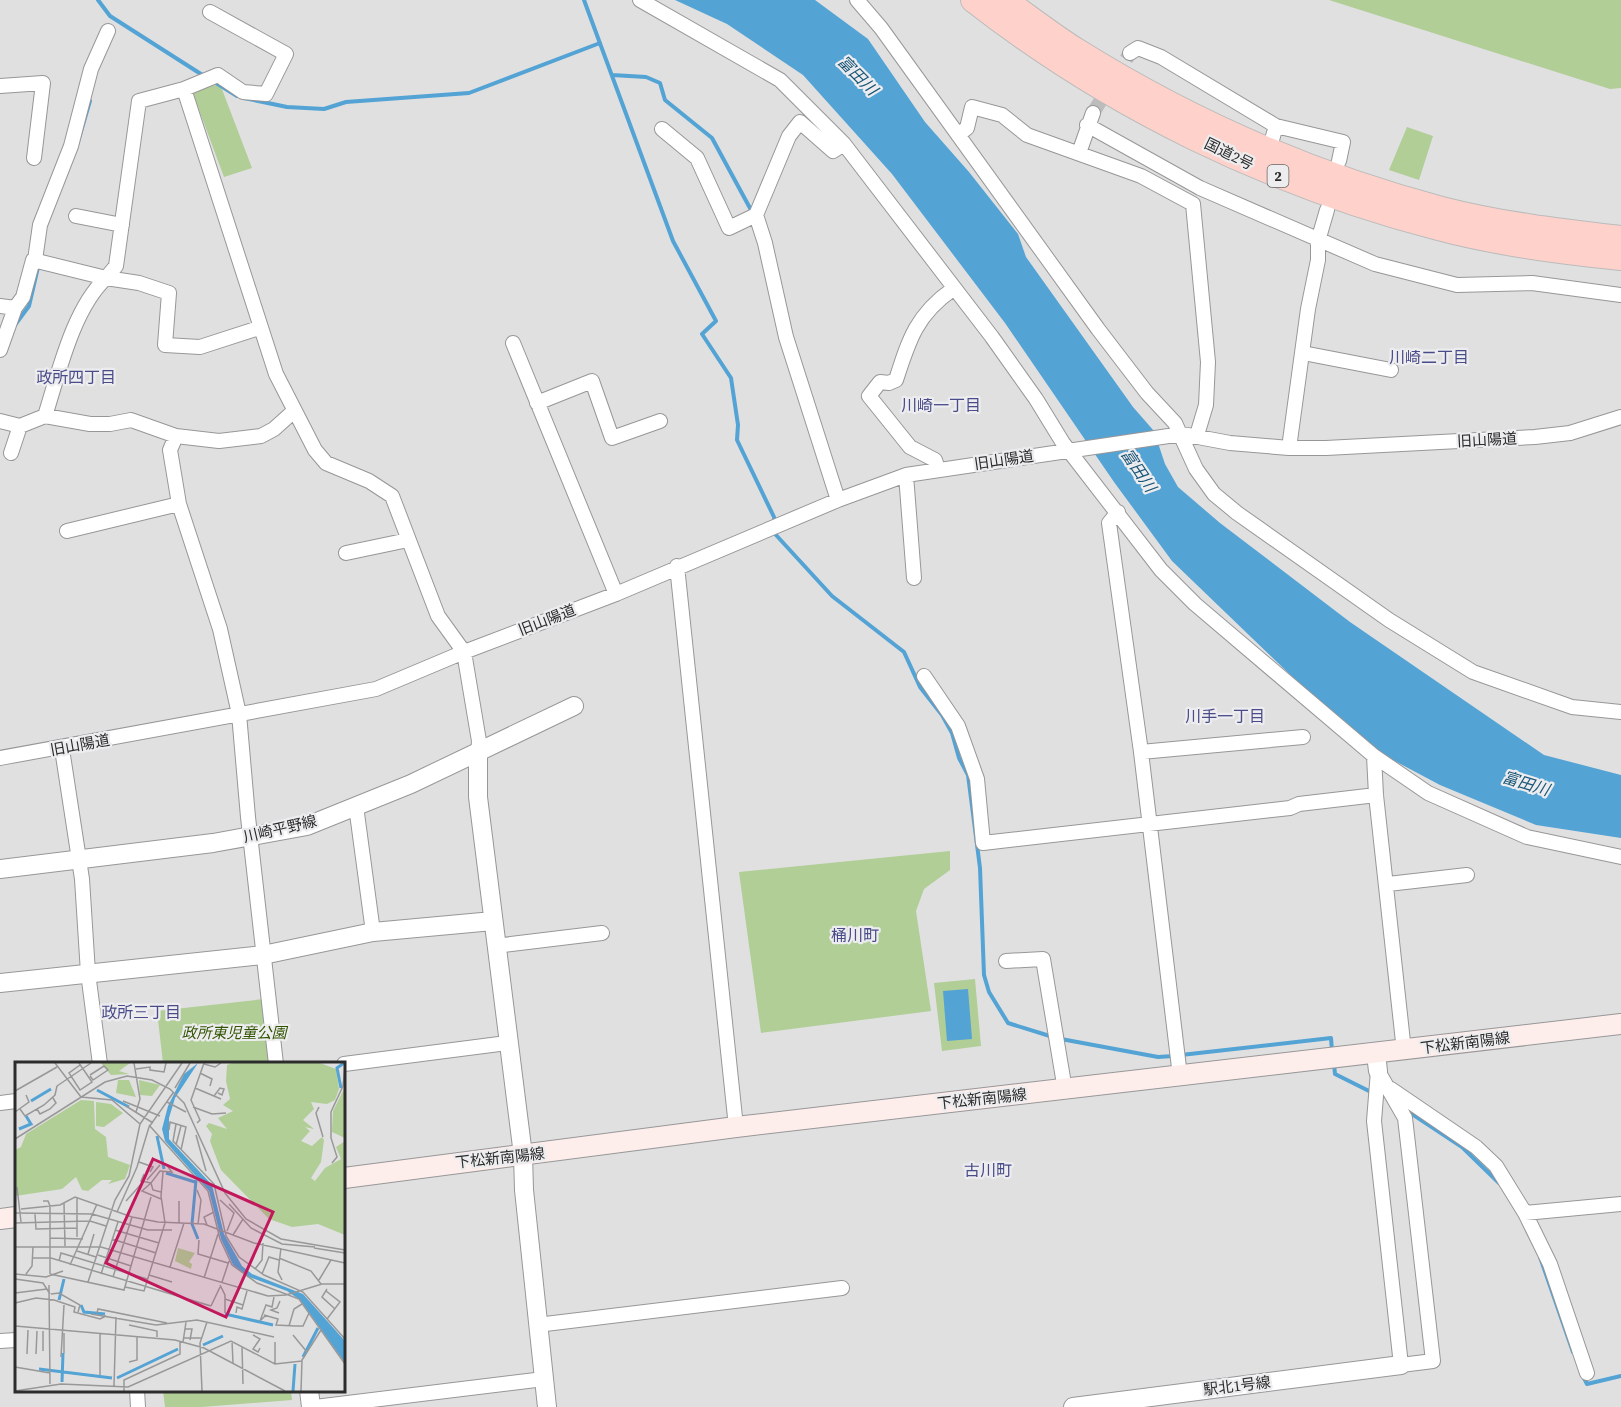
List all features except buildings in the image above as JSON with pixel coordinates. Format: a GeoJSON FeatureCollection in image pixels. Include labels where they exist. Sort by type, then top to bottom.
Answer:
{"type":"FeatureCollection","features":[{"type":"Feature","properties":{"kind":"highway","name":"国道2号"},"geometry":{"type":"LineString","coordinates":[[973,0],[1068,69],[1157,120],[1262,170],[1356,204],[1439,229],[1524,245],[1621,258]]}},
{"type":"Feature","properties":{"kind":"highway","name":"国道2号"},"geometry":{"type":"LineString","coordinates":[[1005,0],[1075,49],[1163,101],[1269,150],[1359,184],[1443,209],[1527,225],[1621,238]]}},
{"type":"Feature","properties":{"kind":"main road","name":"下松新南陽線"},"geometry":{"type":"LineString","coordinates":[[345,1178],[736,1127],[1179,1076],[1377,1063],[1404,1051],[1621,1024]]}},
{"type":"Feature","properties":{"kind":"main road"},"geometry":{"type":"LineString","coordinates":[[0,1219],[15,1217]]}},
{"type":"Feature","properties":{"kind":"street"},"geometry":{"type":"LineString","coordinates":[[640,0],[780,80],[844,144],[999,346],[1069,450],[1161,570],[1195,604],[1374,756],[1428,793],[1527,837],[1621,857]]}},
{"type":"Feature","properties":{"kind":"street"},"geometry":{"type":"LineString","coordinates":[[857,0],[881,28],[1177,435],[1196,469],[1214,494],[1237,513],[1389,620],[1473,672],[1572,707],[1621,712]]}},
{"type":"Feature","properties":{"kind":"street"},"geometry":{"type":"LineString","coordinates":[[45,416],[67,349],[92,292],[116,266],[140,101],[184,90],[218,75],[243,92],[266,93],[286,54],[210,12]]}},
{"type":"Feature","properties":{"kind":"street"},"geometry":{"type":"LineString","coordinates":[[0,350],[15,308],[23,297],[33,260],[35,261],[40,225],[71,146],[91,69],[108,31]]}},
{"type":"Feature","properties":{"kind":"street"},"geometry":{"type":"LineString","coordinates":[[1130,53],[1138,48],[1161,57],[1276,126],[1343,142],[1338,160]]}},
{"type":"Feature","properties":{"kind":"street"},"geometry":{"type":"LineString","coordinates":[[0,86],[43,83],[34,158]]}},
{"type":"Feature","properties":{"kind":"street"},"geometry":{"type":"LineString","coordinates":[[184,90],[259,328],[276,374],[294,411],[315,450],[326,463],[369,482],[392,496],[438,616],[464,652],[479,741],[478,797],[507,1043],[523,1155],[537,1325],[547,1407]]}},
{"type":"Feature","properties":{"kind":"street"},"geometry":{"type":"LineString","coordinates":[[958,135],[967,128],[972,106],[1002,116],[1027,135],[1141,176],[1193,204],[1208,362],[1206,405],[1197,435]]}},
{"type":"Feature","properties":{"kind":"street"},"geometry":{"type":"LineString","coordinates":[[1079,153],[1090,119],[1200,188],[1375,264],[1457,285],[1532,282],[1621,295]]}},
{"type":"Feature","properties":{"kind":"street"},"geometry":{"type":"LineString","coordinates":[[838,500],[786,337],[765,243],[756,215],[789,136],[800,122],[833,150],[844,144]]}},
{"type":"Feature","properties":{"kind":"street"},"geometry":{"type":"LineString","coordinates":[[1269,150],[1276,126]]}},
{"type":"Feature","properties":{"kind":"street"},"geometry":{"type":"LineString","coordinates":[[663,129],[697,158],[729,228],[756,215]]}},
{"type":"Feature","properties":{"kind":"street"},"geometry":{"type":"LineString","coordinates":[[1289,448],[1318,260],[1318,241],[1327,210]]}},
{"type":"Feature","properties":{"kind":"street"},"geometry":{"type":"LineString","coordinates":[[76,216],[122,225]]}},
{"type":"Feature","properties":{"kind":"street"},"geometry":{"type":"LineString","coordinates":[[35,261],[169,293],[165,345],[201,347],[259,328]]}},
{"type":"Feature","properties":{"kind":"street"},"geometry":{"type":"LineString","coordinates":[[938,470],[935,460],[910,447],[869,396],[880,382],[889,383],[896,380],[912,331],[935,301],[953,289]]}},
{"type":"Feature","properties":{"kind":"street"},"geometry":{"type":"LineString","coordinates":[[0,306],[15,308]]}},
{"type":"Feature","properties":{"kind":"street"},"geometry":{"type":"LineString","coordinates":[[513,343],[616,594]]}},
{"type":"Feature","properties":{"kind":"street"},"geometry":{"type":"LineString","coordinates":[[1303,353],[1391,370]]}},
{"type":"Feature","properties":{"kind":"street"},"geometry":{"type":"LineString","coordinates":[[537,403],[592,381],[612,438],[660,421]]}},
{"type":"Feature","properties":{"kind":"street"},"geometry":{"type":"LineString","coordinates":[[0,421],[20,426],[45,416],[90,424],[110,424],[131,420],[176,436],[219,441],[261,436],[274,429],[294,411]]}},
{"type":"Feature","properties":{"kind":"street","name":"旧山陽道"},"geometry":{"type":"LineString","coordinates":[[0,758],[62,749],[376,689],[464,652],[616,594],[677,566],[838,500],[906,475],[1177,435],[1197,435],[1230,443],[1289,448],[1535,437],[1570,433],[1621,417]]}},
{"type":"Feature","properties":{"kind":"street"},"geometry":{"type":"LineString","coordinates":[[11,453],[20,426]]}},
{"type":"Feature","properties":{"kind":"street"},"geometry":{"type":"LineString","coordinates":[[176,436],[170,450],[179,504],[220,629],[239,714],[276,1062]]}},
{"type":"Feature","properties":{"kind":"street"},"geometry":{"type":"LineString","coordinates":[[906,475],[914,578]]}},
{"type":"Feature","properties":{"kind":"street"},"geometry":{"type":"LineString","coordinates":[[67,531],[179,504]]}},
{"type":"Feature","properties":{"kind":"street"},"geometry":{"type":"LineString","coordinates":[[1118,513],[1109,523],[1141,752],[1179,1076]]}},
{"type":"Feature","properties":{"kind":"street"},"geometry":{"type":"LineString","coordinates":[[346,553],[408,540]]}},
{"type":"Feature","properties":{"kind":"street"},"geometry":{"type":"LineString","coordinates":[[677,566],[736,1127]]}},
{"type":"Feature","properties":{"kind":"street"},"geometry":{"type":"LineString","coordinates":[[924,676],[958,726],[977,779],[983,843],[1148,822],[1290,808],[1299,804],[1376,795]]}},
{"type":"Feature","properties":{"kind":"street","name":"川崎平野線"},"geometry":{"type":"LineString","coordinates":[[0,869],[80,861],[251,837],[307,826],[478,753],[530,725],[574,706]]}},
{"type":"Feature","properties":{"kind":"street"},"geometry":{"type":"LineString","coordinates":[[1141,752],[1303,737]]}},
{"type":"Feature","properties":{"kind":"street"},"geometry":{"type":"LineString","coordinates":[[62,749],[80,861],[88,973],[100,1062]]}},
{"type":"Feature","properties":{"kind":"street"},"geometry":{"type":"LineString","coordinates":[[1374,756],[1376,795],[1388,884],[1404,1051]]}},
{"type":"Feature","properties":{"kind":"street"},"geometry":{"type":"LineString","coordinates":[[356,806],[373,933]]}},
{"type":"Feature","properties":{"kind":"street"},"geometry":{"type":"LineString","coordinates":[[1388,884],[1467,875]]}},
{"type":"Feature","properties":{"kind":"street"},"geometry":{"type":"LineString","coordinates":[[0,983],[263,955],[373,933],[493,921]]}},
{"type":"Feature","properties":{"kind":"street"},"geometry":{"type":"LineString","coordinates":[[495,946],[602,933]]}},
{"type":"Feature","properties":{"kind":"street"},"geometry":{"type":"LineString","coordinates":[[1006,961],[1043,959],[1065,1090]]}},
{"type":"Feature","properties":{"kind":"street"},"geometry":{"type":"LineString","coordinates":[[345,1064],[507,1043]]}},
{"type":"Feature","properties":{"kind":"street"},"geometry":{"type":"LineString","coordinates":[[1377,1063],[1405,1118],[1434,1360],[1401,1365],[1374,1121],[1377,1063]]}},
{"type":"Feature","properties":{"kind":"street"},"geometry":{"type":"LineString","coordinates":[[1389,1088],[1476,1147],[1496,1166],[1525,1213],[1550,1264],[1587,1373]]}},
{"type":"Feature","properties":{"kind":"street"},"geometry":{"type":"LineString","coordinates":[[0,1103],[15,1101]]}},
{"type":"Feature","properties":{"kind":"street"},"geometry":{"type":"LineString","coordinates":[[1525,1213],[1621,1204]]}},
{"type":"Feature","properties":{"kind":"street"},"geometry":{"type":"LineString","coordinates":[[537,1325],[842,1288]]}},
{"type":"Feature","properties":{"kind":"street"},"geometry":{"type":"LineString","coordinates":[[0,1341],[15,1340]]}},
{"type":"Feature","properties":{"kind":"street","name":"駅北1号線"},"geometry":{"type":"LineString","coordinates":[[1073,1407],[1401,1365]]}},
{"type":"Feature","properties":{"kind":"street"},"geometry":{"type":"LineString","coordinates":[[309,1392],[313,1407],[544,1379]]}},
{"type":"Feature","properties":{"kind":"street"},"geometry":{"type":"LineString","coordinates":[[136,1392],[138,1407]]}},
{"type":"Feature","properties":{"kind":"green space"},"geometry":{"type":"Polygon","coordinates":[[[1329,0],[1621,0],[1621,88],[1610,89],[1329,0]]]}},
{"type":"Feature","properties":{"kind":"green space"},"geometry":{"type":"Polygon","coordinates":[[[220,84],[252,168],[224,177],[192,91],[220,84]]]}},
{"type":"Feature","properties":{"kind":"green space"},"geometry":{"type":"Polygon","coordinates":[[[1407,127],[1433,136],[1419,180],[1389,170],[1407,127]]]}},
{"type":"Feature","properties":{"kind":"green space"},"geometry":{"type":"Polygon","coordinates":[[[950,851],[950,870],[924,889],[916,911],[931,1011],[761,1033],[739,872],[950,851]]]}},
{"type":"Feature","properties":{"kind":"green space"},"geometry":{"type":"Polygon","coordinates":[[[975,979],[981,1046],[942,1051],[934,983],[975,979]]]}},
{"type":"Feature","properties":{"kind":"green space","name":"政所東児童公園"},"geometry":{"type":"Polygon","coordinates":[[[264,999],[272,1062],[163,1062],[157,1011],[264,999]]]}},
{"type":"Feature","properties":{"kind":"green space"},"geometry":{"type":"Polygon","coordinates":[[[163,1392],[291,1392],[292,1400],[202,1407],[165,1407],[163,1392]]]}},
{"type":"Feature","properties":{"kind":"water","name":"富田川"},"geometry":{"type":"Polygon","coordinates":[[[675,0],[815,0],[868,39],[925,122],[969,172],[1018,234],[1026,257],[1133,407],[1154,431],[1165,464],[1178,487],[1220,523],[1350,622],[1544,755],[1621,775],[1621,838],[1536,825],[1440,785],[1361,743],[1172,561],[1114,482],[1005,323],[892,174],[803,75],[727,24],[675,0]]]}},
{"type":"Feature","properties":{"kind":"water"},"geometry":{"type":"Polygon","coordinates":[[[968,989],[972,1039],[947,1041],[943,991],[968,989]]]}},
{"type":"Feature","properties":{"kind":"waterway"},"geometry":{"type":"LineString","coordinates":[[98,0],[110,16],[204,76]]}},
{"type":"Feature","properties":{"kind":"waterway"},"geometry":{"type":"LineString","coordinates":[[584,0],[673,241],[716,321],[702,334],[731,378],[738,425],[737,440],[774,517],[776,535],[832,596],[904,652],[920,687],[942,715],[952,733],[959,758],[968,775],[980,868],[984,975],[989,992],[1008,1023],[1053,1037]]}},
{"type":"Feature","properties":{"kind":"waterway"},"geometry":{"type":"LineString","coordinates":[[244,98],[287,107],[324,109],[346,102],[469,93],[600,43]]}},
{"type":"Feature","properties":{"kind":"waterway"},"geometry":{"type":"LineString","coordinates":[[612,75],[646,77],[660,83],[665,100],[712,138],[751,210]]}},
{"type":"Feature","properties":{"kind":"waterway"},"geometry":{"type":"LineString","coordinates":[[213,81],[237,96]]}},
{"type":"Feature","properties":{"kind":"waterway"},"geometry":{"type":"LineString","coordinates":[[77,145],[90,101]]}},
{"type":"Feature","properties":{"kind":"waterway"},"geometry":{"type":"LineString","coordinates":[[15,325],[29,306],[39,263]]}},
{"type":"Feature","properties":{"kind":"waterway"},"geometry":{"type":"LineString","coordinates":[[1181,1055],[1331,1038],[1332,1051]]}},
{"type":"Feature","properties":{"kind":"waterway"},"geometry":{"type":"LineString","coordinates":[[1061,1039],[1158,1057],[1174,1056]]}},
{"type":"Feature","properties":{"kind":"waterway"},"geometry":{"type":"LineString","coordinates":[[1334,1064],[1335,1074],[1373,1093]]}},
{"type":"Feature","properties":{"kind":"waterway"},"geometry":{"type":"LineString","coordinates":[[1406,1110],[1462,1147],[1499,1183]]}},
{"type":"Feature","properties":{"kind":"waterway"},"geometry":{"type":"LineString","coordinates":[[1540,1257],[1573,1352]]}},
{"type":"Feature","properties":{"kind":"waterway"},"geometry":{"type":"LineString","coordinates":[[1583,1376],[1587,1384],[1621,1376]]}},
{"type":"Feature","properties":{"kind":"tunnel"},"geometry":{"type":"LineString","coordinates":[[1093,113],[1130,53]]}},
{"type":"Feature","properties":{"kind":"district","name":"川崎二丁目"},"geometry":{"type":"Point","coordinates":[1429,357]}},
{"type":"Feature","properties":{"kind":"district","name":"政所四丁目"},"geometry":{"type":"Point","coordinates":[76,377]}},
{"type":"Feature","properties":{"kind":"district","name":"川崎一丁目"},"geometry":{"type":"Point","coordinates":[941,405]}},
{"type":"Feature","properties":{"kind":"district","name":"川手一丁目"},"geometry":{"type":"Point","coordinates":[1225,716]}},
{"type":"Feature","properties":{"kind":"district","name":"桶川町"},"geometry":{"type":"Point","coordinates":[855,935]}},
{"type":"Feature","properties":{"kind":"district","name":"政所三丁目"},"geometry":{"type":"Point","coordinates":[141,1012]}},
{"type":"Feature","properties":{"kind":"district","name":"古川町"},"geometry":{"type":"Point","coordinates":[988,1170]}}]}
